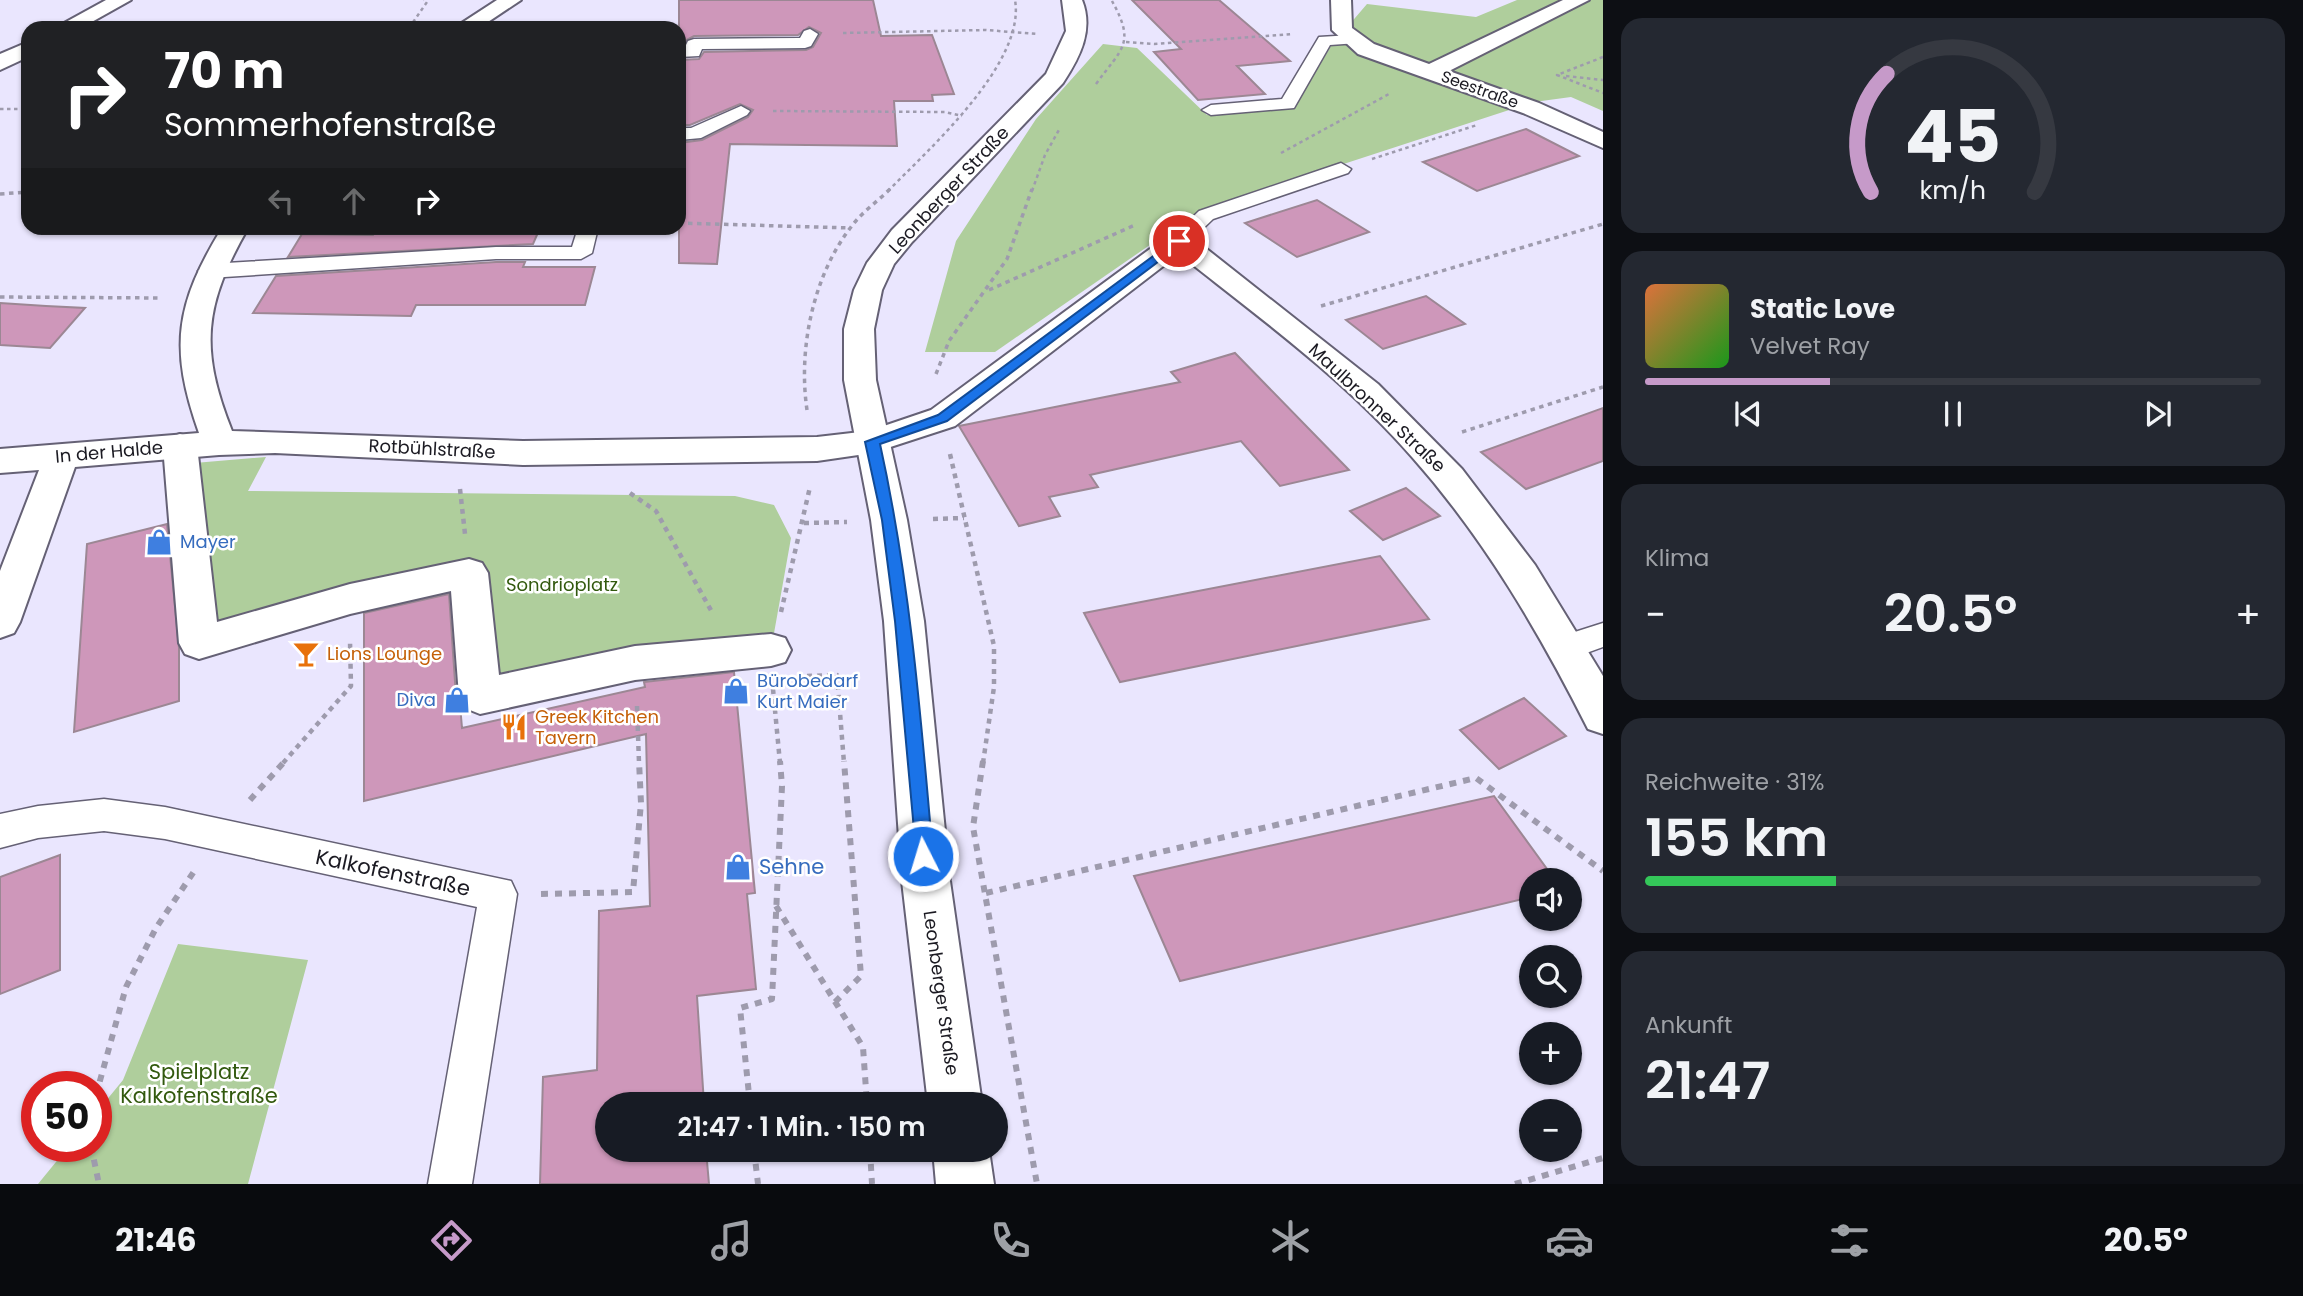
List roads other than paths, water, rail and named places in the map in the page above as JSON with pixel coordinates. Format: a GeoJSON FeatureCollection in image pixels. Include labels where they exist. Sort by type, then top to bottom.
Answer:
{"type":"FeatureCollection","features":[{"type":"Feature","properties":{"kind":"street"},"geometry":{"type":"LineString","coordinates":[[79,21],[121,0]]}},
{"type":"Feature","properties":{"kind":"street"},"geometry":{"type":"LineString","coordinates":[[476,21],[511,0]]}},
{"type":"Feature","properties":{"kind":"street","name":"Leonberger Straße"},"geometry":{"type":"LineString","coordinates":[[953,1092],[926,881],[904,621],[889,520],[860,380],[859,329],[868,290],[881,263],[902,236],[1055,78],[1076,38],[1077,18],[1072,0]]}},
{"type":"Feature","properties":{"kind":"street"},"geometry":{"type":"LineString","coordinates":[[1341,0],[1347,35],[1366,49],[1430,72]]}},
{"type":"Feature","properties":{"kind":"street","name":"Seestraße"},"geometry":{"type":"LineString","coordinates":[[1430,72],[1579,0]]}},
{"type":"Feature","properties":{"kind":"street"},"geometry":{"type":"LineString","coordinates":[[0,63],[21,52]]}},
{"type":"Feature","properties":{"kind":"street","name":"Seestraße"},"geometry":{"type":"LineString","coordinates":[[1430,72],[1531,108],[1603,141]]}},
{"type":"Feature","properties":{"kind":"street"},"geometry":{"type":"LineString","coordinates":[[219,443],[195,372],[205,284],[231,235]]}},
{"type":"Feature","properties":{"kind":"street","name":"Rotbühlstraße"},"geometry":{"type":"LineString","coordinates":[[219,443],[309,442],[484,453],[653,453],[817,449],[872,442],[943,418],[1179,241]]}},
{"type":"Feature","properties":{"kind":"street","name":"Maulbronner Straße"},"geometry":{"type":"LineString","coordinates":[[1179,241],[1280,320],[1421,445],[1464,495],[1567,647],[1603,716]]}},
{"type":"Feature","properties":{"kind":"street","name":"In der Halde"},"geometry":{"type":"LineString","coordinates":[[0,461],[219,443]]}},
{"type":"Feature","properties":{"kind":"street"},"geometry":{"type":"LineString","coordinates":[[180,446],[199,643],[350,599],[469,573],[480,696],[635,663],[770,660]]}},
{"type":"Feature","properties":{"kind":"street"},"geometry":{"type":"LineString","coordinates":[[0,622],[61,457]]}},
{"type":"Feature","properties":{"kind":"street"},"geometry":{"type":"LineString","coordinates":[[962,1162],[965,1184]]}},
{"type":"Feature","properties":{"kind":"lane"},"geometry":{"type":"LineString","coordinates":[[686,52],[693,52],[694,44],[804,43],[810,34]]}},
{"type":"Feature","properties":{"kind":"lane"},"geometry":{"type":"LineString","coordinates":[[1211,110],[1288,104],[1325,40],[1347,35]]}},
{"type":"Feature","properties":{"kind":"lane"},"geometry":{"type":"LineString","coordinates":[[686,134],[694,134],[741,111]]}},
{"type":"Feature","properties":{"kind":"lane"},"geometry":{"type":"LineString","coordinates":[[1179,241],[1206,215],[1341,169]]}},
{"type":"Feature","properties":{"kind":"lane"},"geometry":{"type":"LineString","coordinates":[[205,284],[482,253],[581,253],[586,235]]}},
{"type":"Feature","properties":{"kind":"lane"},"geometry":{"type":"LineString","coordinates":[[1567,647],[1603,635]]}},
{"type":"Feature","properties":{"kind":"lane","name":"Kalkofenstraße"},"geometry":{"type":"LineString","coordinates":[[0,831],[38,822],[104,815],[165,823],[498,894],[450,1184]]}},
{"type":"Feature","properties":{"kind":"place","name":"Mayer"},"geometry":{"type":"Point","coordinates":[159,542]}},
{"type":"Feature","properties":{"kind":"place","name":"Lions Lounge"},"geometry":{"type":"Point","coordinates":[306,654]}},
{"type":"Feature","properties":{"kind":"place","name":"Bürobedarf Kurt Maier"},"geometry":{"type":"Point","coordinates":[736,691]}},
{"type":"Feature","properties":{"kind":"place","name":"Diva"},"geometry":{"type":"Point","coordinates":[457,700]}},
{"type":"Feature","properties":{"kind":"place","name":"Greek Kitchen Tavern"},"geometry":{"type":"Point","coordinates":[514,727]}},
{"type":"Feature","properties":{"kind":"place","name":"Sehne"},"geometry":{"type":"Point","coordinates":[738,867]}},
{"type":"Feature","properties":{"kind":"park label","name":"Sondrioplatz"},"geometry":{"type":"Point","coordinates":[562,585]}},
{"type":"Feature","properties":{"kind":"park label","name":"Spielplatz Kalkofenstraße"},"geometry":{"type":"Point","coordinates":[199,1084]}}]}
